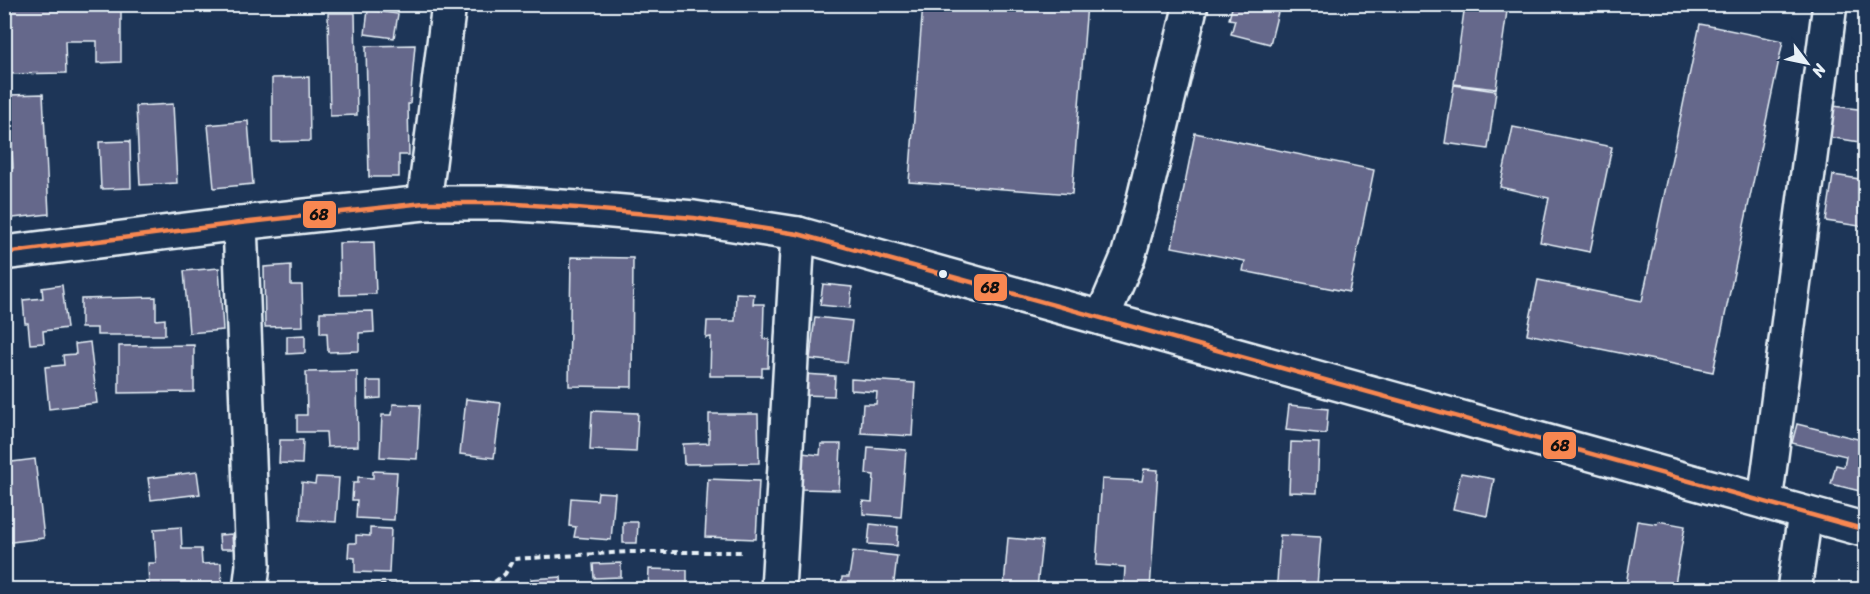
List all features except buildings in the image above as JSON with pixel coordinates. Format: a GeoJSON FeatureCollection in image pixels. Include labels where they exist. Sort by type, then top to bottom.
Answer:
{"type":"FeatureCollection","features":[{"type":"Feature","properties":{"kind":"main road"},"geometry":{"type":"LineString","coordinates":[[424,203],[449,4]]}},
{"type":"Feature","properties":{"kind":"main road"},"geometry":{"type":"LineString","coordinates":[[1102,318],[1128,257],[1191,4]]}},
{"type":"Feature","properties":{"kind":"main road"},"geometry":{"type":"LineString","coordinates":[[1765,502],[1830,4]]}},
{"type":"Feature","properties":{"kind":"main road"},"geometry":{"type":"LineString","coordinates":[[4,253],[240,222],[424,203],[502,203],[694,218],[798,234],[1866,530]]}},
{"type":"Feature","properties":{"kind":"main road"},"geometry":{"type":"LineString","coordinates":[[240,222],[253,565],[250,589]]}},
{"type":"Feature","properties":{"kind":"main road"},"geometry":{"type":"LineString","coordinates":[[778,590],[798,234]]}},
{"type":"Feature","properties":{"kind":"main road"},"geometry":{"type":"LineString","coordinates":[[1794,590],[1804,514]]}},
{"type":"Feature","properties":{"kind":"path"},"geometry":{"type":"LineString","coordinates":[[250,589],[494,583],[505,574],[513,559],[629,552],[779,552]]}},
{"type":"Feature","properties":{"kind":"transit line","name":"68"},"geometry":{"type":"LineString","coordinates":[[4,253],[240,223],[424,203],[502,203],[694,218],[798,234],[1866,530]]}}]}
